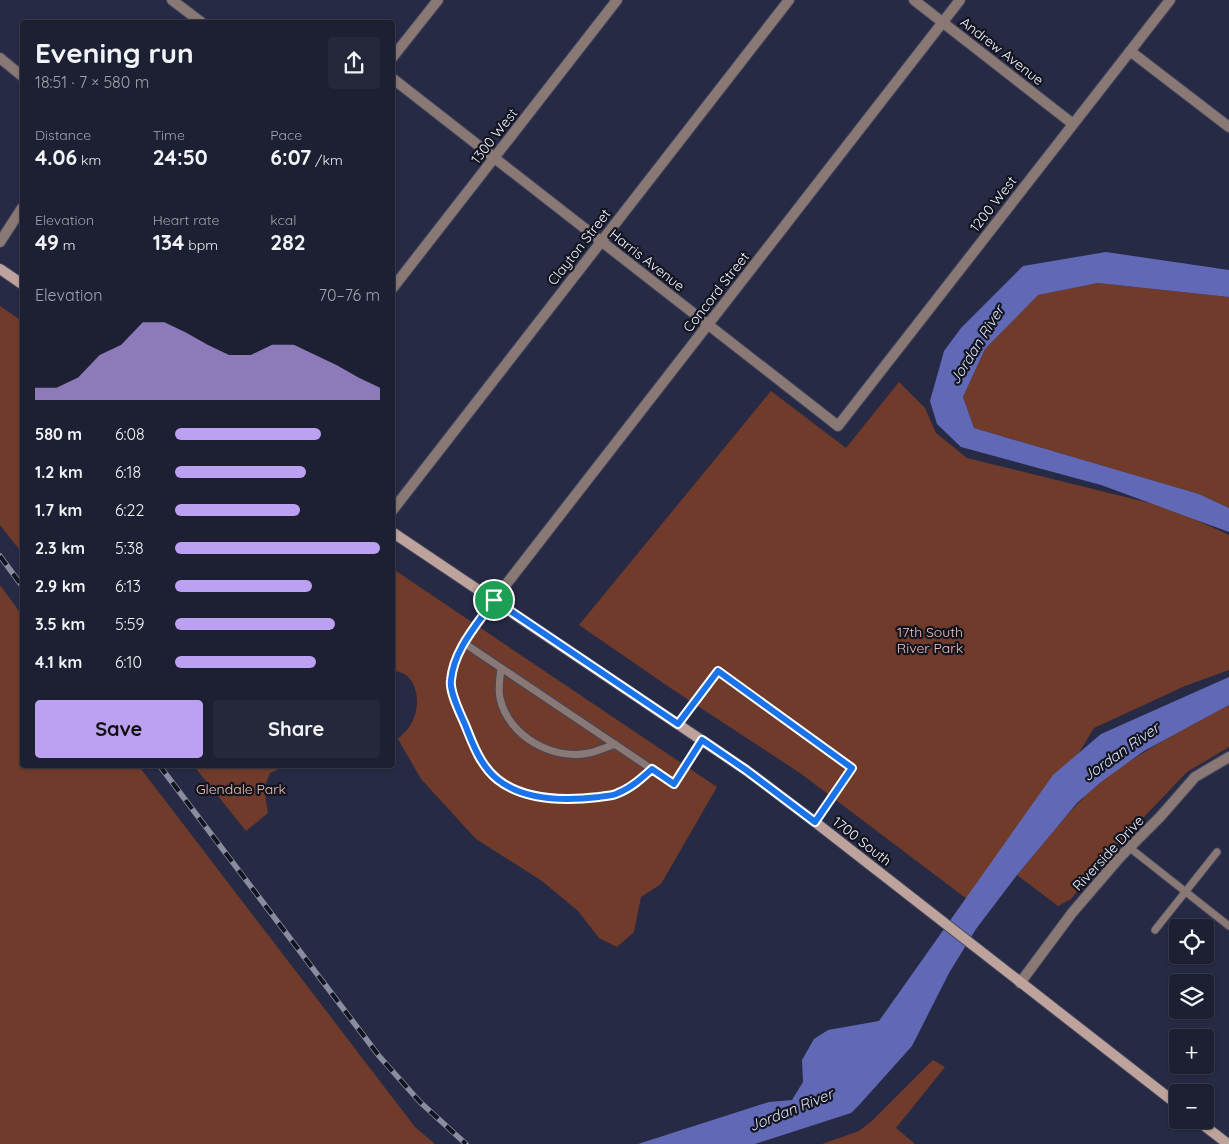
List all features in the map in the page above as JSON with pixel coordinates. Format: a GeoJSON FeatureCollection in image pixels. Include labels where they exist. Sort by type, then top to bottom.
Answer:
{"type":"FeatureCollection","features":[{"type":"Feature","properties":{"kind":"street"},"geometry":{"type":"LineString","coordinates":[[172,0],[198,20]]}},
{"type":"Feature","properties":{"kind":"street"},"geometry":{"type":"LineString","coordinates":[[395,54],[438,0]]}},
{"type":"Feature","properties":{"kind":"street","name":"1300 West"},"geometry":{"type":"LineString","coordinates":[[395,285],[616,0]]}},
{"type":"Feature","properties":{"kind":"street","name":"Clayton Street"},"geometry":{"type":"LineString","coordinates":[[395,507],[789,0]]}},
{"type":"Feature","properties":{"kind":"street","name":"Andrew Avenue"},"geometry":{"type":"LineString","coordinates":[[914,0],[1073,124]]}},
{"type":"Feature","properties":{"kind":"street","name":"Concord Street"},"geometry":{"type":"LineString","coordinates":[[494,600],[960,0]]}},
{"type":"Feature","properties":{"kind":"street","name":"1200 West"},"geometry":{"type":"LineString","coordinates":[[838,426],[1170,0]]}},
{"type":"Feature","properties":{"kind":"street"},"geometry":{"type":"LineString","coordinates":[[1130,51],[1229,127]]}},
{"type":"Feature","properties":{"kind":"street"},"geometry":{"type":"LineString","coordinates":[[0,58],[20,74]]}},
{"type":"Feature","properties":{"kind":"street","name":"Harris Avenue"},"geometry":{"type":"LineString","coordinates":[[395,80],[838,426]]}},
{"type":"Feature","properties":{"kind":"street"},"geometry":{"type":"LineString","coordinates":[[0,242],[20,211]]}},
{"type":"Feature","properties":{"kind":"street"},"geometry":{"type":"LineString","coordinates":[[0,269],[20,283]]}},
{"type":"Feature","properties":{"kind":"street","name":"1700 South"},"geometry":{"type":"LineString","coordinates":[[395,534],[746,770],[1169,1098]]}},
{"type":"Feature","properties":{"kind":"street","name":"Riverside Drive"},"geometry":{"type":"LineString","coordinates":[[1020,983],[1034,962],[1116,862],[1176,800],[1195,777],[1229,757]]}},
{"type":"Feature","properties":{"kind":"street"},"geometry":{"type":"LineString","coordinates":[[1209,1129],[1228,1144]]}},
{"type":"Feature","properties":{"kind":"lane"},"geometry":{"type":"LineString","coordinates":[[494,600],[464,643],[455,660],[450,682],[458,708],[474,747],[484,765],[496,778],[510,788],[530,795],[554,798],[588,798],[617,794],[636,783],[652,769]]}},
{"type":"Feature","properties":{"kind":"lane"},"geometry":{"type":"LineString","coordinates":[[464,643],[674,784],[702,740]]}},
{"type":"Feature","properties":{"kind":"lane"},"geometry":{"type":"LineString","coordinates":[[501,668],[499,697],[505,714],[523,735],[538,746],[565,754],[588,753],[615,744]]}},
{"type":"Feature","properties":{"kind":"lane"},"geometry":{"type":"LineString","coordinates":[[678,724],[718,671],[734,682],[852,768],[815,822]]}},
{"type":"Feature","properties":{"kind":"lane"},"geometry":{"type":"LineString","coordinates":[[1130,848],[1229,926]]}},
{"type":"Feature","properties":{"kind":"lane"},"geometry":{"type":"LineString","coordinates":[[1155,930],[1217,852]]}},
{"type":"Feature","properties":{"kind":"green space"},"geometry":{"type":"Polygon","coordinates":[[[1098,283],[1229,297],[1229,508],[1199,494],[974,428],[963,397],[985,349],[1037,295],[1098,283]]]}},
{"type":"Feature","properties":{"kind":"green space"},"geometry":{"type":"Polygon","coordinates":[[[0,306],[20,320],[20,550],[0,525],[0,306]]]}},
{"type":"Feature","properties":{"kind":"green space","name":"17th South River Park"},"geometry":{"type":"Polygon","coordinates":[[[899,382],[925,408],[936,433],[967,458],[1170,508],[1229,535],[1229,670],[1185,686],[1094,728],[1069,769],[967,899],[800,773],[579,625],[771,391],[846,448],[899,382]]]}},
{"type":"Feature","properties":{"kind":"green space"},"geometry":{"type":"Polygon","coordinates":[[[395,570],[717,787],[661,884],[641,897],[634,932],[617,947],[599,938],[578,911],[542,881],[476,839],[421,779],[398,739],[411,724],[417,700],[413,683],[402,673],[395,671],[395,570]]]}},
{"type":"Feature","properties":{"kind":"green space"},"geometry":{"type":"Polygon","coordinates":[[[0,585],[20,612],[20,768],[140,768],[415,1127],[435,1144],[0,1144],[0,585]]]}},
{"type":"Feature","properties":{"kind":"green space"},"geometry":{"type":"Polygon","coordinates":[[[1229,705],[1229,747],[1187,772],[1102,861],[1071,899],[1058,906],[1017,875],[1067,815],[1101,782],[1147,750],[1229,705]]]}},
{"type":"Feature","properties":{"kind":"green space","name":"Glendale Park"},"geometry":{"type":"Polygon","coordinates":[[[195,768],[281,768],[270,773],[264,788],[268,813],[246,831],[195,768]]]}},
{"type":"Feature","properties":{"kind":"green space"},"geometry":{"type":"Polygon","coordinates":[[[933,1060],[945,1067],[896,1128],[915,1144],[822,1144],[859,1131],[873,1120],[933,1060]]]}},
{"type":"Feature","properties":{"kind":"water","name":"Jordan River"},"geometry":{"type":"Polygon","coordinates":[[[1106,252],[1229,270],[1229,297],[1098,283],[1038,295],[985,349],[963,397],[974,428],[1199,494],[1229,508],[1229,532],[1101,485],[961,447],[937,424],[930,401],[944,351],[961,328],[1023,266],[1106,252]]]}},
{"type":"Feature","properties":{"kind":"water","name":"Jordan River"},"geometry":{"type":"Polygon","coordinates":[[[1229,677],[1229,705],[1144,751],[1101,782],[1077,803],[1017,875],[976,929],[949,973],[912,1046],[851,1113],[755,1144],[638,1144],[769,1102],[792,1100],[803,1082],[802,1060],[814,1039],[828,1030],[879,1021],[1053,775],[1101,734],[1229,677]]]}},
{"type":"Feature","properties":{"kind":"railway"},"geometry":{"type":"LineString","coordinates":[[0,556],[20,583]]}},
{"type":"Feature","properties":{"kind":"railway"},"geometry":{"type":"LineString","coordinates":[[161,768],[379,1056],[420,1102],[466,1144]]}},
{"type":"Feature","properties":{"kind":"route"},"geometry":{"type":"LineString","coordinates":[[494,600],[678,724],[718,671],[852,768],[815,822],[746,770],[702,740],[674,784],[652,769],[636,783],[617,794],[588,798],[554,798],[530,795],[510,788],[496,778],[484,765],[474,747],[458,708],[450,682],[455,660],[464,643],[494,600]]}}]}
